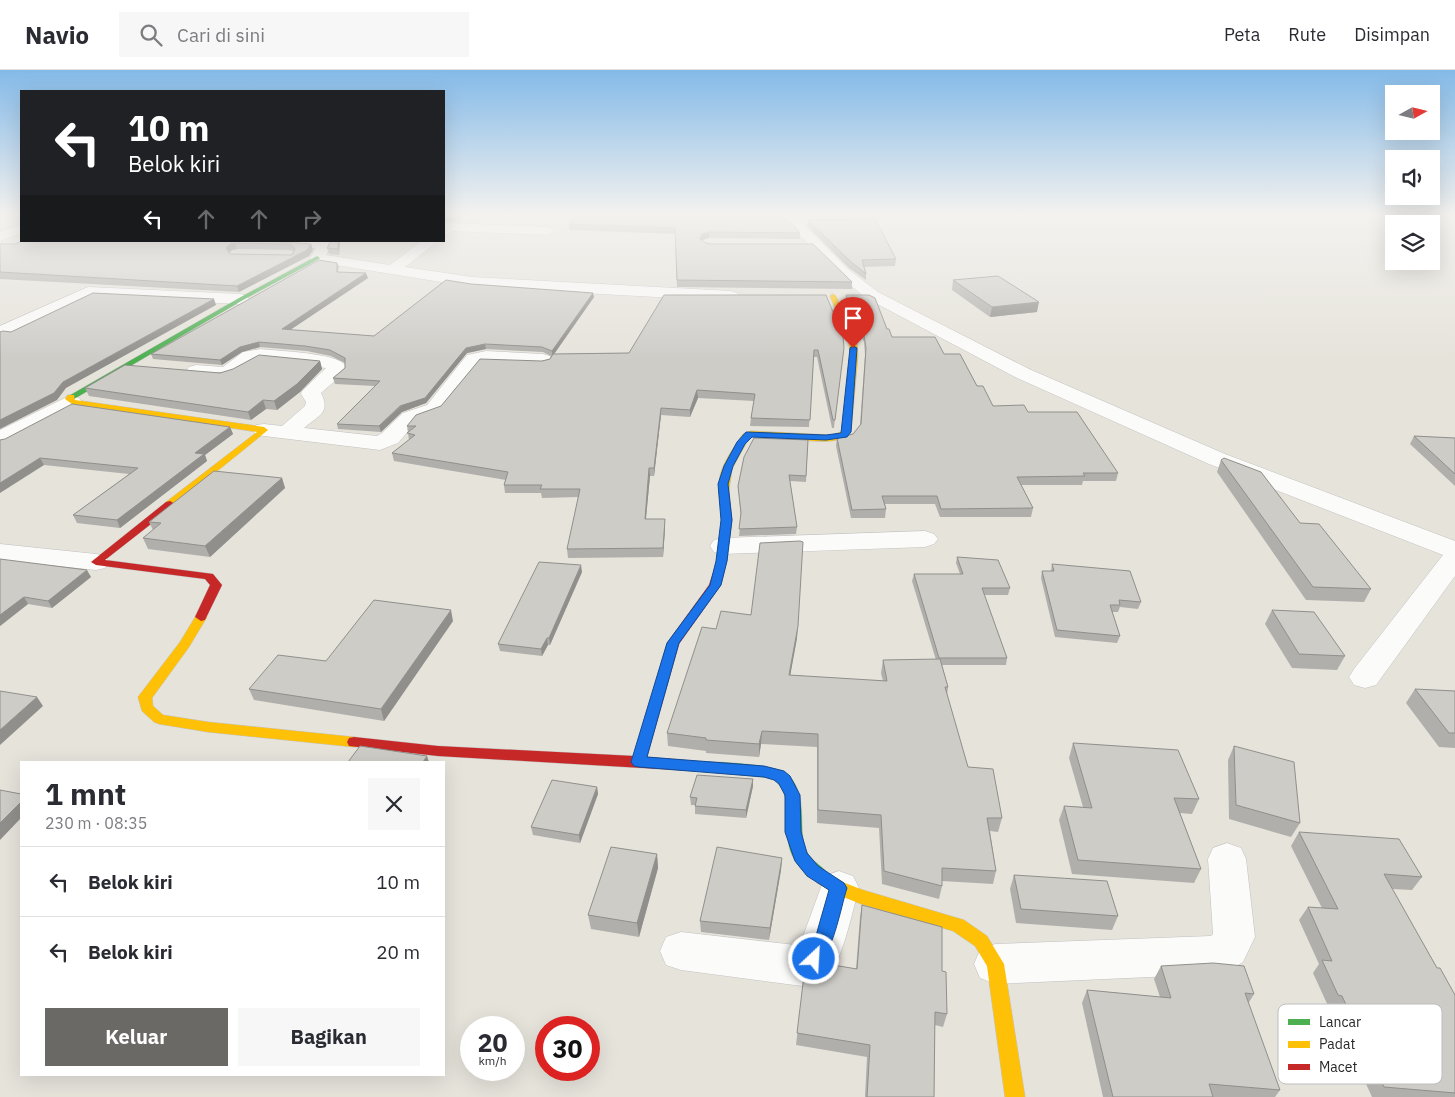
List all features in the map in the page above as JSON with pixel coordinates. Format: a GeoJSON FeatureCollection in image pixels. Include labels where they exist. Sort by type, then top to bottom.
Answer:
{"type":"FeatureCollection","features":[{"type":"Feature","properties":{"kind":"street"},"geometry":{"type":"LineString","coordinates":[[72,402],[69,399],[74,394],[306,264]]}},
{"type":"Feature","properties":{"kind":"street"},"geometry":{"type":"LineString","coordinates":[[354,264],[472,282],[672,294],[744,296]]}},
{"type":"Feature","properties":{"kind":"street"},"geometry":{"type":"LineString","coordinates":[[392,270],[400,264]]}},
{"type":"Feature","properties":{"kind":"street"},"geometry":{"type":"LineString","coordinates":[[833,264],[872,295],[1022,374],[1153,432],[1455,550]]}},
{"type":"Feature","properties":{"kind":"street"},"geometry":{"type":"LineString","coordinates":[[0,333],[88,292],[241,299]]}},
{"type":"Feature","properties":{"kind":"street"},"geometry":{"type":"LineString","coordinates":[[813,296],[872,295]]}},
{"type":"Feature","properties":{"kind":"street"},"geometry":{"type":"LineString","coordinates":[[639,762],[673,643],[715,585],[722,561],[727,520],[723,484],[728,466],[746,436],[763,434],[832,438],[844,435],[847,432],[854,355],[853,343],[833,296]]}},
{"type":"Feature","properties":{"kind":"street"},"geometry":{"type":"LineString","coordinates":[[182,370],[227,373],[250,356],[261,355],[336,365],[335,372],[312,391],[311,394],[316,402],[315,408],[287,432]]}},
{"type":"Feature","properties":{"kind":"street"},"geometry":{"type":"LineString","coordinates":[[0,439],[72,402],[264,430],[380,443],[390,438],[410,417],[434,409],[474,359],[486,357],[543,360]]}},
{"type":"Feature","properties":{"kind":"street"},"geometry":{"type":"LineString","coordinates":[[125,365],[153,368]]}},
{"type":"Feature","properties":{"kind":"street"},"geometry":{"type":"LineString","coordinates":[[96,562],[264,430]]}},
{"type":"Feature","properties":{"kind":"street"},"geometry":{"type":"LineString","coordinates":[[723,546],[925,539]]}},
{"type":"Feature","properties":{"kind":"street"},"geometry":{"type":"LineString","coordinates":[[0,552],[209,576],[216,585],[210,601],[146,697],[147,708],[159,719],[208,727],[438,751],[639,762],[764,772],[778,775],[789,786],[792,795],[793,832],[800,856],[813,871],[838,888],[886,905],[957,924],[984,944],[995,964],[1015,1097]]}},
{"type":"Feature","properties":{"kind":"street"},"geometry":{"type":"LineString","coordinates":[[1365,677],[1455,557]]}},
{"type":"Feature","properties":{"kind":"street"},"geometry":{"type":"LineString","coordinates":[[995,964],[1218,956],[1228,948],[1234,937],[1227,859]]}},
{"type":"Feature","properties":{"kind":"street"},"geometry":{"type":"LineString","coordinates":[[681,951],[802,966],[818,954],[838,888]]}},
{"type":"Feature","properties":{"kind":"building"},"geometry":{"type":"Polygon","coordinates":[[[0,264],[280,264],[237,286],[0,272],[0,264]]]}},
{"type":"Feature","properties":{"kind":"building"},"geometry":{"type":"Polygon","coordinates":[[[312,264],[337,264],[337,272],[366,273],[282,329],[374,336],[446,280],[471,284],[593,293],[552,351],[542,347],[485,344],[466,348],[425,398],[400,406],[379,426],[337,424],[380,381],[333,378],[345,368],[345,358],[330,350],[259,342],[240,347],[220,360],[151,354],[312,264]]]}},
{"type":"Feature","properties":{"kind":"building"},"geometry":{"type":"Polygon","coordinates":[[[676,264],[833,264],[852,282],[677,280],[676,264]]]}},
{"type":"Feature","properties":{"kind":"building"},"geometry":{"type":"Polygon","coordinates":[[[854,264],[863,264],[866,274],[854,264]]]}},
{"type":"Feature","properties":{"kind":"building"},"geometry":{"type":"Polygon","coordinates":[[[998,276],[1039,302],[992,307],[953,280],[998,276]]]}},
{"type":"Feature","properties":{"kind":"building"},"geometry":{"type":"Polygon","coordinates":[[[93,293],[214,299],[63,382],[54,393],[0,420],[0,332],[11,332],[93,293]]]}},
{"type":"Feature","properties":{"kind":"building"},"geometry":{"type":"Polygon","coordinates":[[[664,295],[826,295],[843,336],[844,348],[835,420],[833,420],[818,350],[814,350],[810,420],[751,418],[755,394],[697,390],[690,410],[661,408],[654,468],[649,468],[645,519],[665,519],[663,548],[567,549],[580,489],[540,489],[542,485],[504,485],[508,472],[392,453],[415,435],[407,433],[416,426],[407,426],[416,415],[441,406],[480,359],[542,361],[550,359],[553,354],[629,353],[664,295]]]}},
{"type":"Feature","properties":{"kind":"building"},"geometry":{"type":"Polygon","coordinates":[[[846,295],[869,295],[875,298],[892,337],[935,337],[944,354],[960,354],[977,386],[983,386],[993,406],[1024,405],[1028,412],[1077,412],[1118,473],[1083,473],[1085,476],[1017,477],[1033,508],[941,509],[937,496],[882,496],[886,509],[852,510],[837,438],[853,434],[861,424],[866,348],[864,335],[846,295]]]}},
{"type":"Feature","properties":{"kind":"building"},"geometry":{"type":"Polygon","coordinates":[[[259,355],[320,361],[297,384],[274,401],[263,400],[248,412],[85,388],[125,365],[220,373],[233,369],[259,355]]]}},
{"type":"Feature","properties":{"kind":"building"},"geometry":{"type":"Polygon","coordinates":[[[72,404],[230,427],[195,453],[204,454],[117,520],[73,515],[138,468],[40,458],[0,483],[0,440],[72,404]]]}},
{"type":"Feature","properties":{"kind":"building"},"geometry":{"type":"Polygon","coordinates":[[[1414,436],[1455,438],[1455,474],[1414,436]]]}},
{"type":"Feature","properties":{"kind":"building"},"geometry":{"type":"Polygon","coordinates":[[[754,438],[808,440],[806,476],[789,475],[797,527],[739,529],[741,513],[738,486],[744,457],[754,438]]]}},
{"type":"Feature","properties":{"kind":"building"},"geometry":{"type":"Polygon","coordinates":[[[1224,458],[1261,472],[1300,523],[1319,524],[1371,589],[1313,587],[1221,460],[1224,458]]]}},
{"type":"Feature","properties":{"kind":"building"},"geometry":{"type":"Polygon","coordinates":[[[214,471],[282,478],[205,546],[143,538],[161,523],[149,522],[214,471]]]}},
{"type":"Feature","properties":{"kind":"building"},"geometry":{"type":"Polygon","coordinates":[[[803,542],[798,626],[789,675],[887,681],[883,660],[940,659],[948,687],[945,687],[968,767],[993,769],[1002,818],[987,818],[996,871],[942,868],[942,886],[884,871],[881,815],[818,810],[818,734],[762,731],[759,744],[706,740],[706,738],[667,733],[702,627],[716,629],[721,611],[751,615],[760,543],[803,542]]]}},
{"type":"Feature","properties":{"kind":"building"},"geometry":{"type":"Polygon","coordinates":[[[957,557],[998,560],[1010,588],[982,588],[1007,658],[939,658],[914,574],[963,574],[957,557]]]}},
{"type":"Feature","properties":{"kind":"building"},"geometry":{"type":"Polygon","coordinates":[[[0,559],[87,570],[48,601],[24,597],[0,615],[0,559]]]}},
{"type":"Feature","properties":{"kind":"building"},"geometry":{"type":"Polygon","coordinates":[[[539,562],[581,565],[549,638],[547,638],[541,649],[498,644],[539,562]]]}},
{"type":"Feature","properties":{"kind":"building"},"geometry":{"type":"Polygon","coordinates":[[[1052,564],[1130,571],[1141,602],[1119,600],[1120,605],[1110,605],[1120,636],[1057,630],[1042,571],[1054,571],[1052,564]]]}},
{"type":"Feature","properties":{"kind":"building"},"geometry":{"type":"Polygon","coordinates":[[[374,600],[451,610],[381,709],[249,689],[278,655],[326,661],[374,600]]]}},
{"type":"Feature","properties":{"kind":"building"},"geometry":{"type":"Polygon","coordinates":[[[1272,610],[1314,612],[1345,656],[1299,654],[1272,610]]]}},
{"type":"Feature","properties":{"kind":"building"},"geometry":{"type":"Polygon","coordinates":[[[1415,689],[1455,691],[1455,733],[1449,733],[1415,689]]]}},
{"type":"Feature","properties":{"kind":"building"},"geometry":{"type":"Polygon","coordinates":[[[0,691],[37,697],[0,730],[0,691]]]}},
{"type":"Feature","properties":{"kind":"building"},"geometry":{"type":"Polygon","coordinates":[[[1073,743],[1178,750],[1199,799],[1174,798],[1201,869],[1078,860],[1064,806],[1092,808],[1073,743]]]}},
{"type":"Feature","properties":{"kind":"building"},"geometry":{"type":"Polygon","coordinates":[[[360,746],[427,756],[424,761],[349,761],[360,746]]]}},
{"type":"Feature","properties":{"kind":"building"},"geometry":{"type":"Polygon","coordinates":[[[1234,746],[1294,762],[1300,823],[1236,805],[1234,746]]]}},
{"type":"Feature","properties":{"kind":"building"},"geometry":{"type":"Polygon","coordinates":[[[697,775],[753,779],[746,810],[695,806],[697,798],[690,797],[697,775]]]}},
{"type":"Feature","properties":{"kind":"building"},"geometry":{"type":"Polygon","coordinates":[[[552,780],[597,787],[579,835],[531,827],[552,780]]]}},
{"type":"Feature","properties":{"kind":"building"},"geometry":{"type":"Polygon","coordinates":[[[0,790],[20,794],[20,803],[0,823],[0,790]]]}},
{"type":"Feature","properties":{"kind":"building"},"geometry":{"type":"Polygon","coordinates":[[[1299,832],[1399,839],[1422,877],[1384,874],[1437,968],[1440,968],[1455,995],[1455,1093],[1384,1087],[1383,1084],[1442,1084],[1442,1004],[1346,1004],[1342,996],[1338,995],[1322,960],[1332,961],[1308,907],[1338,909],[1299,832]]]}},
{"type":"Feature","properties":{"kind":"building"},"geometry":{"type":"Polygon","coordinates":[[[611,847],[657,854],[637,923],[588,915],[611,847]]]}},
{"type":"Feature","properties":{"kind":"building"},"geometry":{"type":"Polygon","coordinates":[[[717,847],[782,858],[770,928],[700,921],[717,847]]]}},
{"type":"Feature","properties":{"kind":"building"},"geometry":{"type":"Polygon","coordinates":[[[1014,875],[1107,881],[1118,916],[1021,909],[1014,875]]]}},
{"type":"Feature","properties":{"kind":"building"},"geometry":{"type":"Polygon","coordinates":[[[862,905],[942,927],[942,971],[946,972],[947,1014],[935,1012],[934,1097],[867,1097],[870,1045],[797,1033],[804,975],[827,964],[857,969],[862,905]]]}},
{"type":"Feature","properties":{"kind":"building"},"geometry":{"type":"Polygon","coordinates":[[[1213,963],[1244,966],[1254,994],[1245,993],[1280,1090],[1209,1084],[1213,1097],[1113,1097],[1087,990],[1171,998],[1161,966],[1213,963]]]}},
{"type":"Feature","properties":{"kind":"traffic: fast"},"geometry":{"type":"LineString","coordinates":[[71,397],[241,299],[306,264]]}},
{"type":"Feature","properties":{"kind":"traffic: fast"},"geometry":{"type":"LineString","coordinates":[[694,766],[773,773],[782,777],[792,794],[797,847],[807,864],[822,877]]}},
{"type":"Feature","properties":{"kind":"traffic: slow"},"geometry":{"type":"LineString","coordinates":[[724,491],[727,469],[746,436],[751,434],[832,438],[844,435],[847,432],[854,355],[853,343],[833,296]]}},
{"type":"Feature","properties":{"kind":"traffic: slow"},"geometry":{"type":"LineString","coordinates":[[71,397],[69,399],[72,402],[264,430],[170,504]]}},
{"type":"Feature","properties":{"kind":"traffic: slow"},"geometry":{"type":"LineString","coordinates":[[201,617],[185,644],[145,697],[147,708],[159,719],[208,727],[354,742]]}},
{"type":"Feature","properties":{"kind":"traffic: slow"},"geometry":{"type":"LineString","coordinates":[[822,877],[839,888],[861,897],[958,925],[981,941],[995,964],[1015,1097]]}},
{"type":"Feature","properties":{"kind":"traffic: jam"},"geometry":{"type":"LineString","coordinates":[[694,766],[639,762],[673,643],[715,585],[722,561],[727,520],[724,491]]}},
{"type":"Feature","properties":{"kind":"traffic: jam"},"geometry":{"type":"LineString","coordinates":[[170,504],[96,562],[209,576],[216,585],[201,617]]}},
{"type":"Feature","properties":{"kind":"traffic: jam"},"geometry":{"type":"LineString","coordinates":[[354,742],[438,751],[639,762]]}},
{"type":"Feature","properties":{"kind":"route"},"geometry":{"type":"LineString","coordinates":[[814,959],[820,949],[838,888],[813,871],[800,856],[793,832],[792,795],[785,780],[778,775],[764,772],[639,762],[673,643],[715,585],[722,561],[727,520],[723,484],[728,466],[749,434],[826,438],[844,435],[847,432],[853,348]]}}]}
